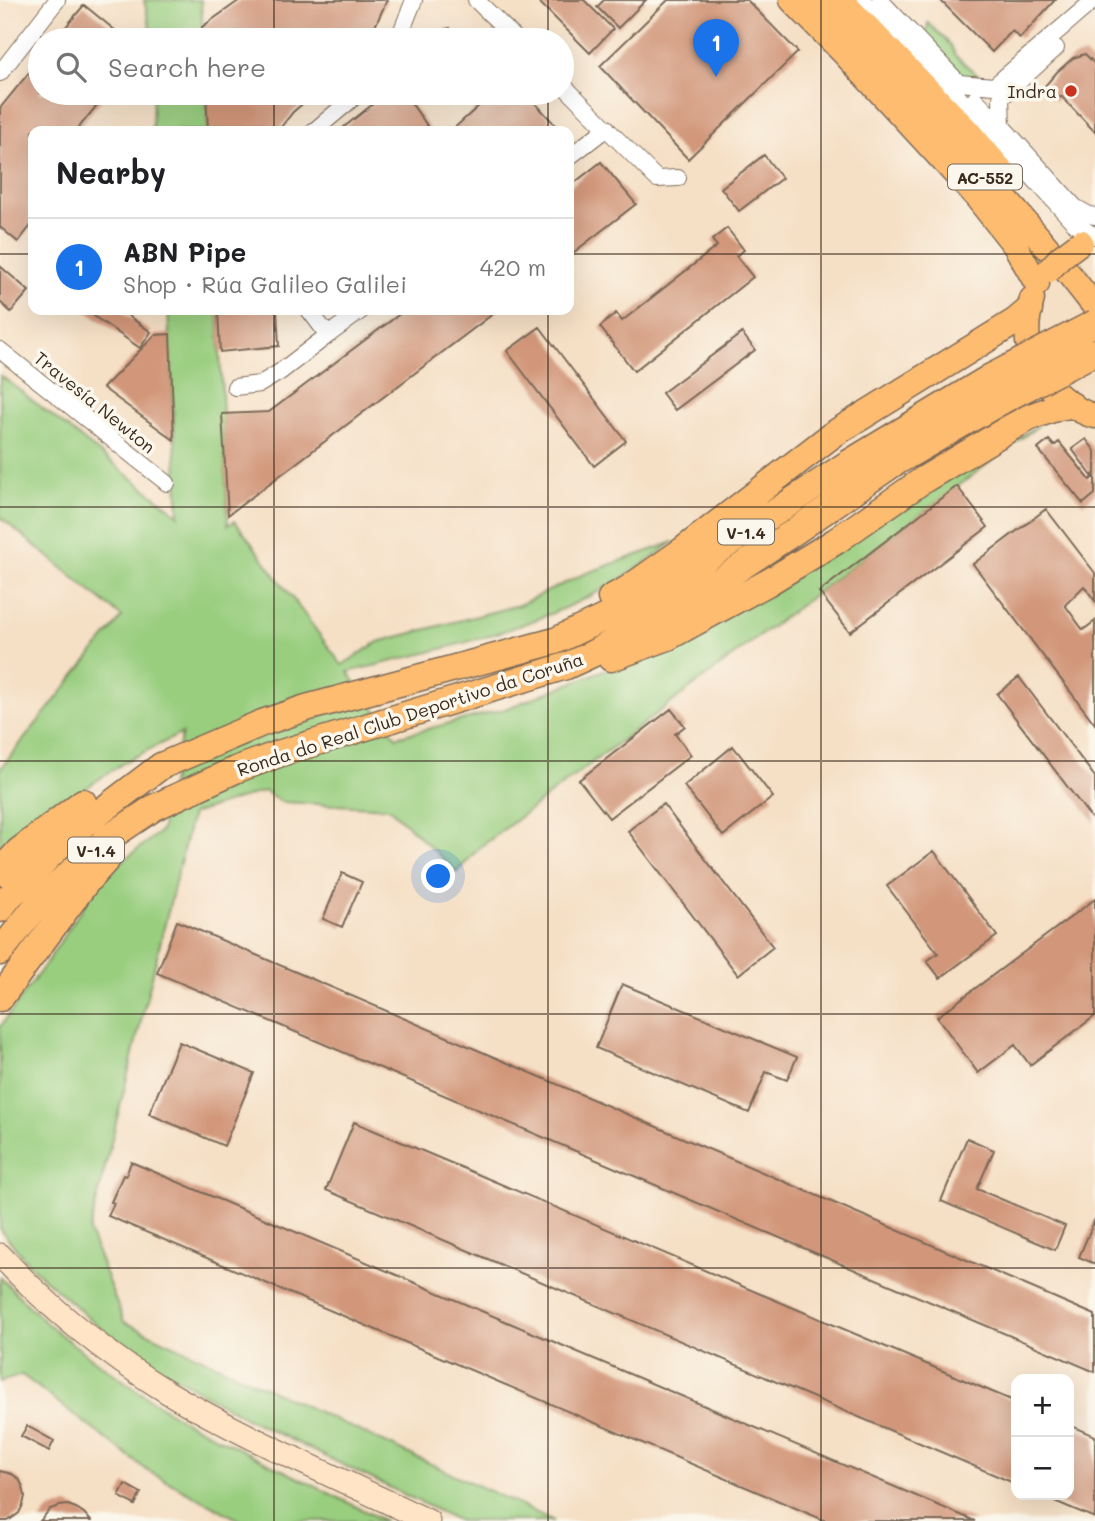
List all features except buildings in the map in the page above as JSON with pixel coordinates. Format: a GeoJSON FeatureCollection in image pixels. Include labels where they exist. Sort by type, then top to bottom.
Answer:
{"type":"FeatureCollection","features":[{"type":"Feature","properties":{"kind":"highway"},"geometry":{"type":"LineString","coordinates":[[488,660],[628,589],[682,551],[832,435],[1016,321],[1029,310]]}},
{"type":"Feature","properties":{"kind":"highway","name":"Ronda do Real Club Deportivo da Coruña"},"geometry":{"type":"LineString","coordinates":[[0,952],[41,900],[107,839],[155,807],[281,753],[566,666],[721,580],[1095,323]]}},
{"type":"Feature","properties":{"kind":"highway","name":"Ronda do Real Club Deportivo da Coruña"},"geometry":{"type":"LineString","coordinates":[[0,909],[70,835],[161,766],[262,723],[306,708],[555,641],[650,596],[849,463],[997,388],[1095,352]]}},
{"type":"Feature","properties":{"kind":"highway"},"geometry":{"type":"LineString","coordinates":[[566,666],[596,664],[668,637],[767,583],[835,541],[923,480],[1010,428],[1030,417],[1070,405]]}},
{"type":"Feature","properties":{"kind":"highway"},"geometry":{"type":"LineString","coordinates":[[0,872],[19,851],[93,794],[161,766]]}},
{"type":"Feature","properties":{"kind":"highway"},"geometry":{"type":"LineString","coordinates":[[0,998],[87,881],[105,861],[149,824],[216,779]]}},
{"type":"Feature","properties":{"kind":"main road","name":"AC-552"},"geometry":{"type":"LineString","coordinates":[[792,0],[975,195],[1043,277]]}},
{"type":"Feature","properties":{"kind":"main road","name":"AC-552"},"geometry":{"type":"LineString","coordinates":[[816,0],[993,186],[1052,252],[1095,307]]}},
{"type":"Feature","properties":{"kind":"main road","name":"AC-552"},"geometry":{"type":"LineString","coordinates":[[841,0],[967,130],[1095,280]]}},
{"type":"Feature","properties":{"kind":"main road"},"geometry":{"type":"LineString","coordinates":[[1090,238],[1061,257],[1043,277],[1029,310],[1026,331],[1032,362],[1040,375],[1056,394],[1070,405],[1095,416]]}},
{"type":"Feature","properties":{"kind":"main road"},"geometry":{"type":"LineString","coordinates":[[0,1255],[24,1281],[65,1317],[124,1363],[170,1393],[249,1435],[428,1521]]}},
{"type":"Feature","properties":{"kind":"street"},"geometry":{"type":"LineString","coordinates":[[35,28],[57,0]]}},
{"type":"Feature","properties":{"kind":"street"},"geometry":{"type":"LineString","coordinates":[[403,28],[414,0]]}},
{"type":"Feature","properties":{"kind":"street"},"geometry":{"type":"LineString","coordinates":[[476,0],[505,28]]}},
{"type":"Feature","properties":{"kind":"street"},"geometry":{"type":"LineString","coordinates":[[862,0],[974,113],[1090,238]]}},
{"type":"Feature","properties":{"kind":"street"},"geometry":{"type":"LineString","coordinates":[[880,0],[1075,206],[1095,216]]}},
{"type":"Feature","properties":{"kind":"street"},"geometry":{"type":"LineString","coordinates":[[959,83],[994,86],[1094,0]]}},
{"type":"Feature","properties":{"kind":"street"},"geometry":{"type":"LineString","coordinates":[[1046,193],[1002,126],[1001,98],[1095,13]]}},
{"type":"Feature","properties":{"kind":"street"},"geometry":{"type":"LineString","coordinates":[[0,73],[28,37]]}},
{"type":"Feature","properties":{"kind":"street"},"geometry":{"type":"LineString","coordinates":[[574,96],[657,179],[678,178]]}},
{"type":"Feature","properties":{"kind":"street"},"geometry":{"type":"LineString","coordinates":[[320,126],[345,105]]}},
{"type":"Feature","properties":{"kind":"street"},"geometry":{"type":"LineString","coordinates":[[574,153],[607,128]]}},
{"type":"Feature","properties":{"kind":"street"},"geometry":{"type":"LineString","coordinates":[[313,315],[328,335]]}},
{"type":"Feature","properties":{"kind":"street"},"geometry":{"type":"LineString","coordinates":[[234,387],[260,384],[355,315]]}},
{"type":"Feature","properties":{"kind":"street","name":"Travesía Newton"},"geometry":{"type":"LineString","coordinates":[[0,350],[167,483]]}},
{"type":"Feature","properties":{"kind":"green space"},"geometry":{"type":"Polygon","coordinates":[[[144,0],[201,0],[202,28],[150,28],[144,0]]]}},
{"type":"Feature","properties":{"kind":"green space"},"geometry":{"type":"Polygon","coordinates":[[[928,23],[951,45],[955,55],[983,80],[963,77],[927,41],[928,23]]]}},
{"type":"Feature","properties":{"kind":"green space"},"geometry":{"type":"Polygon","coordinates":[[[153,105],[207,105],[208,126],[152,126],[153,105]]]}},
{"type":"Feature","properties":{"kind":"green space"},"geometry":{"type":"Polygon","coordinates":[[[168,315],[218,315],[228,525],[235,521],[342,665],[378,642],[519,605],[584,574],[674,542],[616,582],[545,616],[480,638],[348,672],[396,737],[505,709],[663,647],[1039,425],[479,848],[457,872],[389,808],[282,802],[264,791],[192,814],[89,1232],[124,1322],[554,1521],[459,1521],[248,1419],[160,1368],[97,1325],[42,1277],[0,1229],[0,1027],[96,887],[115,867],[161,831],[182,733],[126,761],[86,788],[41,820],[0,858],[0,769],[122,617],[0,517],[0,375],[179,515],[168,315]]]}},
{"type":"Feature","properties":{"kind":"green space"},"geometry":{"type":"Polygon","coordinates":[[[0,1277],[46,1323],[83,1352],[184,1421],[385,1521],[241,1521],[148,1471],[22,1375],[0,1382],[0,1277]]]}},
{"type":"Feature","properties":{"kind":"place","name":"ABN Pipe"},"geometry":{"type":"Point","coordinates":[716,77]}},
{"type":"Feature","properties":{"kind":"place","name":"Indra"},"geometry":{"type":"Point","coordinates":[1071,91]}}]}
